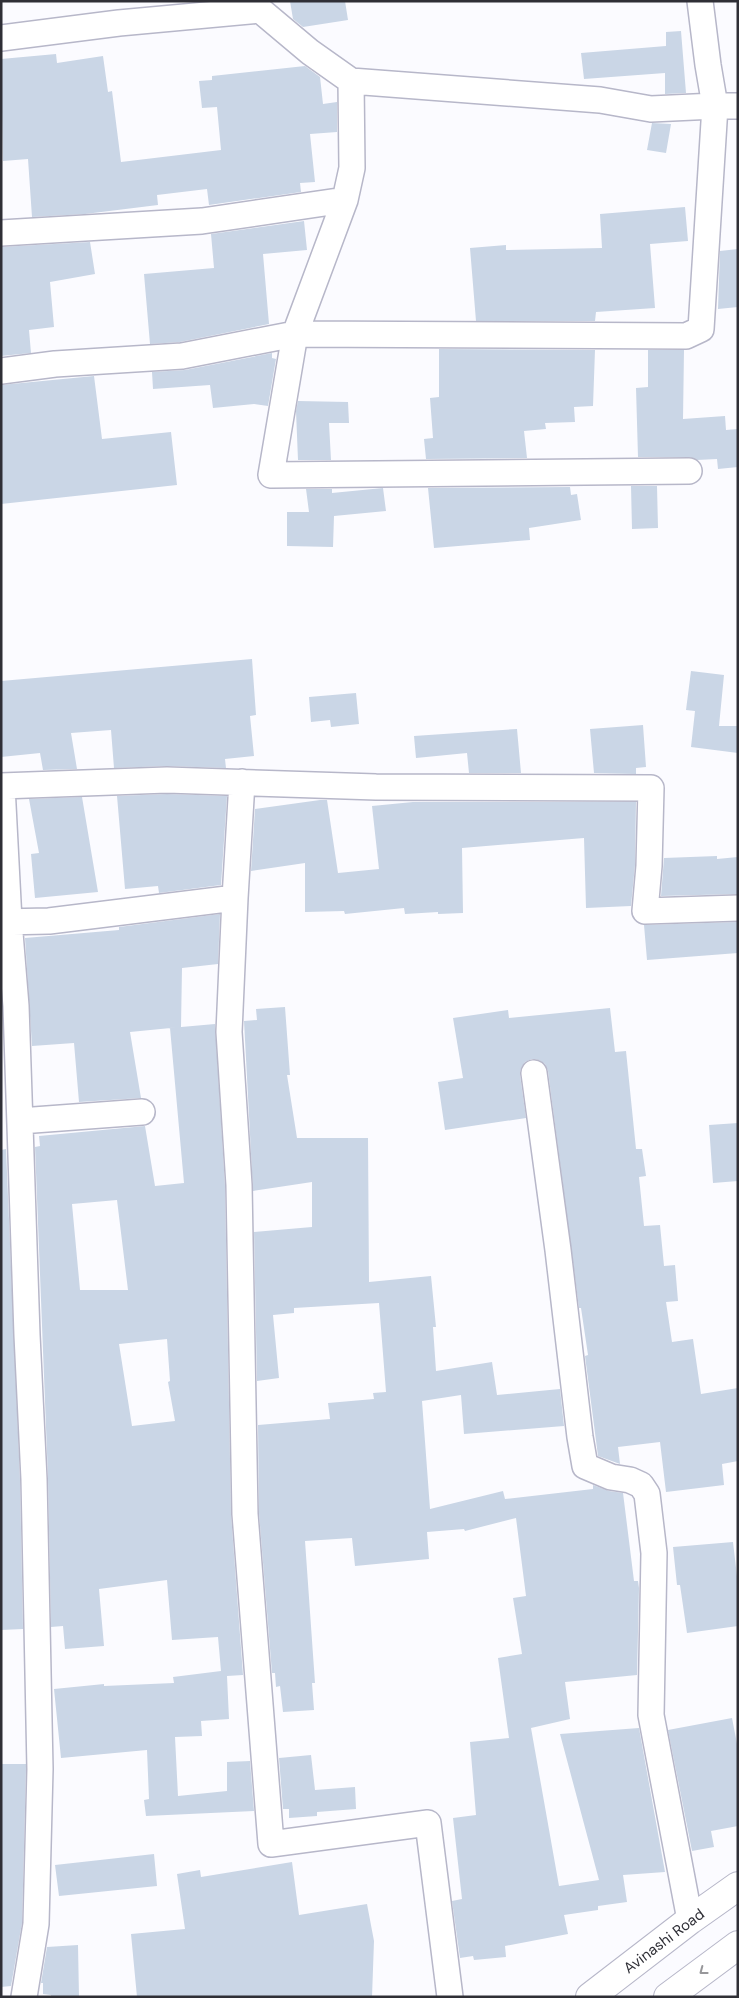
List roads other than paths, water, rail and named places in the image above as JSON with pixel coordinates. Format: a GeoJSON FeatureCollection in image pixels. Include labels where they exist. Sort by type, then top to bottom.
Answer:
{"type":"FeatureCollection","features":[{"type":"Feature","properties":{"kind":"main road","name":"Avinashi Road"},"geometry":{"type":"LineString","coordinates":[[590,1997],[690,1920],[738,1886]]}},
{"type":"Feature","properties":{"kind":"main road"},"geometry":{"type":"LineString","coordinates":[[668,1997],[738,1945]]}},
{"type":"Feature","properties":{"kind":"street"},"geometry":{"type":"LineString","coordinates":[[1,371],[55,364],[182,356],[295,334],[686,336],[701,329],[726,106],[708,65],[700,1]]}},
{"type":"Feature","properties":{"kind":"street"},"geometry":{"type":"LineString","coordinates":[[1,38],[118,12],[260,6],[310,52],[351,81],[600,100],[651,110],[726,106]]}},
{"type":"Feature","properties":{"kind":"street"},"geometry":{"type":"LineString","coordinates":[[351,81],[352,168],[345,200],[295,334],[271,475],[689,471]]}},
{"type":"Feature","properties":{"kind":"street"},"geometry":{"type":"LineString","coordinates":[[1,233],[202,221],[345,200]]}},
{"type":"Feature","properties":{"kind":"street"},"geometry":{"type":"LineString","coordinates":[[24,1997],[36,1924],[40,1769],[34,1479],[15,983],[5,921],[2,786],[167,780],[376,787],[651,788],[645,911],[738,908]]}},
{"type":"Feature","properties":{"kind":"street"},"geometry":{"type":"LineString","coordinates":[[242,782],[229,1032],[238,1185],[245,1514],[271,1844],[428,1823],[450,1997]]}},
{"type":"Feature","properties":{"kind":"street"},"geometry":{"type":"LineString","coordinates":[[5,921],[48,921],[235,898]]}},
{"type":"Feature","properties":{"kind":"street"},"geometry":{"type":"LineString","coordinates":[[534,1073],[585,1466],[611,1477],[630,1480],[641,1485],[647,1494],[654,1553],[651,1715],[690,1920]]}},
{"type":"Feature","properties":{"kind":"street"},"geometry":{"type":"LineString","coordinates":[[20,1122],[142,1112]]}}]}
